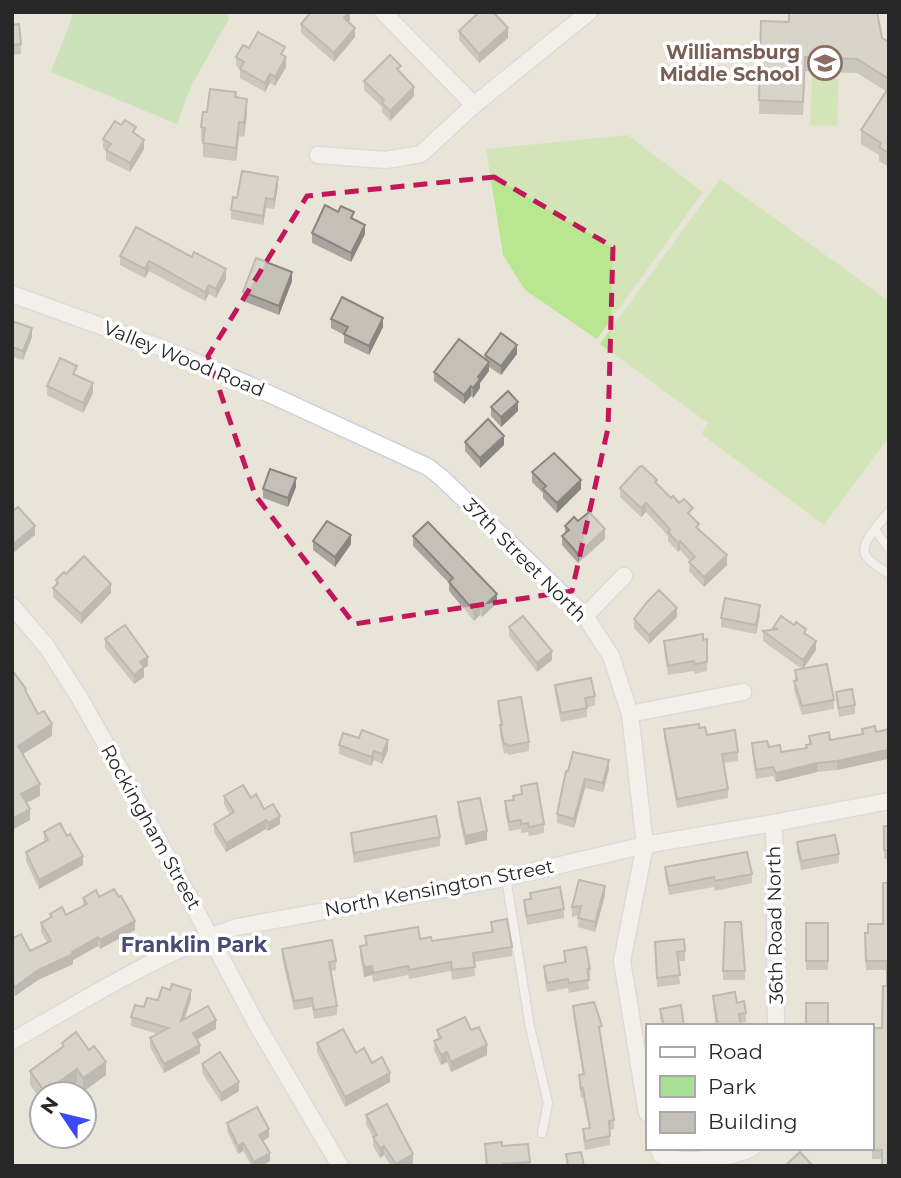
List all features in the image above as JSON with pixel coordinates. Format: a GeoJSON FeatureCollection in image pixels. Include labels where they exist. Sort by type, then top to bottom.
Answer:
{"type":"FeatureCollection","features":[{"type":"Feature","properties":{"kind":"street"},"geometry":{"type":"LineString","coordinates":[[383,12],[474,105]]}},
{"type":"Feature","properties":{"kind":"street"},"geometry":{"type":"LineString","coordinates":[[318,155],[386,160],[421,154],[474,105],[582,14]]}},
{"type":"Feature","properties":{"kind":"street","name":"Valley Wood Road"},"geometry":{"type":"LineString","coordinates":[[12,294],[167,350],[353,432]]}},
{"type":"Feature","properties":{"kind":"street","name":"37th Street North"},"geometry":{"type":"LineString","coordinates":[[353,432],[417,461],[442,478],[585,616],[611,656],[630,714],[645,845],[622,961],[646,1107]]}},
{"type":"Feature","properties":{"kind":"street"},"geometry":{"type":"LineString","coordinates":[[585,616],[624,576]]}},
{"type":"Feature","properties":{"kind":"street","name":"Rockingham Street"},"geometry":{"type":"LineString","coordinates":[[12,606],[47,647],[79,697],[256,1023],[340,1166]]}},
{"type":"Feature","properties":{"kind":"street"},"geometry":{"type":"LineString","coordinates":[[630,714],[743,692]]}},
{"type":"Feature","properties":{"kind":"street","name":"North Kensington Street"},"geometry":{"type":"LineString","coordinates":[[12,1041],[152,962],[210,935],[237,927],[505,878],[645,845],[774,824],[889,801]]}},
{"type":"Feature","properties":{"kind":"street","name":"36th Road North"},"geometry":{"type":"LineString","coordinates":[[774,824],[776,1024]]}},
{"type":"Feature","properties":{"kind":"street"},"geometry":{"type":"LineString","coordinates":[[659,1151],[671,1160],[688,1160],[748,1150]]}},
{"type":"Feature","properties":{"kind":"lane"},"geometry":{"type":"LineString","coordinates":[[889,512],[866,543],[864,552],[866,557],[889,574]]}},
{"type":"Feature","properties":{"kind":"lane"},"geometry":{"type":"LineString","coordinates":[[875,530],[889,549]]}},
{"type":"Feature","properties":{"kind":"lane"},"geometry":{"type":"LineString","coordinates":[[505,878],[530,1027],[548,1102],[542,1133]]}},
{"type":"Feature","properties":{"kind":"highlighted area"},"geometry":{"type":"Polygon","coordinates":[[[494,177],[613,247],[608,428],[572,591],[354,624],[255,495],[208,356],[307,196],[494,177]]]}},
{"type":"Feature","properties":{"kind":"green space"},"geometry":{"type":"Polygon","coordinates":[[[74,12],[227,12],[229,19],[191,86],[177,124],[51,72],[74,12]]]}},
{"type":"Feature","properties":{"kind":"green space"},"geometry":{"type":"Polygon","coordinates":[[[812,78],[839,79],[837,126],[810,125],[812,78]]]}},
{"type":"Feature","properties":{"kind":"green space"},"geometry":{"type":"Polygon","coordinates":[[[628,135],[703,192],[597,339],[525,290],[503,255],[486,149],[628,135]]]}},
{"type":"Feature","properties":{"kind":"green space"},"geometry":{"type":"Polygon","coordinates":[[[720,179],[889,301],[889,437],[824,525],[701,434],[708,423],[600,344],[720,179]]]}},
{"type":"Feature","properties":{"kind":"building"},"geometry":{"type":"Polygon","coordinates":[[[311,12],[349,12],[344,18],[355,28],[334,53],[301,24],[311,12]]]}},
{"type":"Feature","properties":{"kind":"building"},"geometry":{"type":"Polygon","coordinates":[[[479,12],[493,12],[508,28],[479,54],[459,31],[479,12]]]}},
{"type":"Feature","properties":{"kind":"building","name":"Williamsburg Middle School"},"geometry":{"type":"Polygon","coordinates":[[[789,12],[877,12],[882,38],[889,42],[889,79],[857,59],[805,57],[803,102],[759,100],[761,21],[789,22],[789,12]]]}},
{"type":"Feature","properties":{"kind":"building"},"geometry":{"type":"Polygon","coordinates":[[[19,24],[21,44],[12,45],[12,25],[19,24]]]}},
{"type":"Feature","properties":{"kind":"building"},"geometry":{"type":"Polygon","coordinates":[[[258,32],[285,47],[281,54],[286,57],[275,77],[270,74],[265,83],[240,69],[244,62],[236,57],[243,45],[249,48],[258,32]]]}},
{"type":"Feature","properties":{"kind":"building"},"geometry":{"type":"Polygon","coordinates":[[[390,55],[401,66],[397,69],[414,87],[390,111],[382,103],[384,100],[364,81],[390,55]]]}},
{"type":"Feature","properties":{"kind":"building"},"geometry":{"type":"Polygon","coordinates":[[[889,87],[889,153],[879,147],[881,143],[861,130],[889,87]]]}},
{"type":"Feature","properties":{"kind":"building"},"geometry":{"type":"Polygon","coordinates":[[[210,89],[236,92],[235,97],[247,99],[244,123],[239,122],[236,148],[203,143],[205,128],[201,127],[203,112],[207,112],[210,89]]]}},
{"type":"Feature","properties":{"kind":"building"},"geometry":{"type":"Polygon","coordinates":[[[125,120],[136,127],[133,132],[144,140],[130,163],[106,150],[111,144],[103,139],[115,121],[121,125],[125,120]]]}},
{"type":"Feature","properties":{"kind":"building"},"geometry":{"type":"Polygon","coordinates":[[[242,171],[278,177],[274,200],[266,198],[263,216],[231,210],[233,197],[237,198],[242,171]]]}},
{"type":"Feature","properties":{"kind":"building"},"geometry":{"type":"Polygon","coordinates":[[[325,205],[338,212],[341,206],[354,212],[351,218],[365,225],[351,253],[312,233],[325,205]]]}},
{"type":"Feature","properties":{"kind":"building"},"geometry":{"type":"Polygon","coordinates":[[[136,227],[192,257],[194,252],[226,269],[216,289],[209,285],[205,292],[149,261],[145,269],[120,256],[136,227]]]}},
{"type":"Feature","properties":{"kind":"building"},"geometry":{"type":"Polygon","coordinates":[[[256,258],[292,272],[279,306],[243,292],[256,258]]]}},
{"type":"Feature","properties":{"kind":"building"},"geometry":{"type":"Polygon","coordinates":[[[342,297],[383,318],[369,346],[344,334],[348,327],[331,319],[342,297]]]}},
{"type":"Feature","properties":{"kind":"building"},"geometry":{"type":"Polygon","coordinates":[[[12,321],[32,328],[23,351],[12,347],[12,321]]]}},
{"type":"Feature","properties":{"kind":"building"},"geometry":{"type":"Polygon","coordinates":[[[501,333],[517,345],[501,366],[485,355],[501,333]]]}},
{"type":"Feature","properties":{"kind":"building"},"geometry":{"type":"Polygon","coordinates":[[[459,339],[489,362],[478,377],[480,379],[464,395],[434,372],[459,339]]]}},
{"type":"Feature","properties":{"kind":"building"},"geometry":{"type":"Polygon","coordinates":[[[60,358],[77,366],[73,374],[93,383],[83,403],[47,386],[60,358]]]}},
{"type":"Feature","properties":{"kind":"building"},"geometry":{"type":"Polygon","coordinates":[[[508,391],[518,402],[501,417],[491,407],[508,391]]]}},
{"type":"Feature","properties":{"kind":"building"},"geometry":{"type":"Polygon","coordinates":[[[488,419],[504,436],[480,458],[465,442],[488,419]]]}},
{"type":"Feature","properties":{"kind":"building"},"geometry":{"type":"Polygon","coordinates":[[[554,453],[581,480],[557,503],[543,489],[546,486],[532,472],[554,453]]]}},
{"type":"Feature","properties":{"kind":"building"},"geometry":{"type":"Polygon","coordinates":[[[642,466],[671,498],[673,496],[679,503],[684,499],[693,508],[688,513],[699,524],[696,527],[727,555],[704,577],[689,562],[695,557],[668,532],[670,529],[646,503],[641,508],[620,488],[642,466]]]}},
{"type":"Feature","properties":{"kind":"building"},"geometry":{"type":"Polygon","coordinates":[[[270,469],[296,478],[288,498],[263,489],[270,469]]]}},
{"type":"Feature","properties":{"kind":"building"},"geometry":{"type":"Polygon","coordinates":[[[18,507],[35,526],[12,545],[12,512],[18,507]]]}},
{"type":"Feature","properties":{"kind":"building"},"geometry":{"type":"Polygon","coordinates":[[[589,512],[605,529],[578,554],[562,536],[569,530],[565,526],[574,517],[578,521],[589,512]]]}},
{"type":"Feature","properties":{"kind":"building"},"geometry":{"type":"Polygon","coordinates":[[[327,521],[351,535],[335,557],[313,541],[327,521]]]}},
{"type":"Feature","properties":{"kind":"building"},"geometry":{"type":"Polygon","coordinates":[[[428,522],[497,594],[482,608],[480,606],[474,611],[449,582],[453,578],[413,536],[428,522]]]}},
{"type":"Feature","properties":{"kind":"building"},"geometry":{"type":"Polygon","coordinates":[[[84,556],[111,584],[81,614],[53,588],[58,583],[56,580],[84,556]]]}},
{"type":"Feature","properties":{"kind":"building"},"geometry":{"type":"Polygon","coordinates":[[[659,590],[677,608],[649,635],[634,619],[659,590]]]}},
{"type":"Feature","properties":{"kind":"building"},"geometry":{"type":"Polygon","coordinates":[[[725,598],[760,605],[756,625],[721,618],[725,598]]]}},
{"type":"Feature","properties":{"kind":"building"},"geometry":{"type":"Polygon","coordinates":[[[523,616],[552,651],[537,663],[509,627],[523,616]]]}},
{"type":"Feature","properties":{"kind":"building"},"geometry":{"type":"Polygon","coordinates":[[[781,616],[806,629],[804,633],[816,641],[803,660],[763,631],[778,629],[773,628],[781,616]]]}},
{"type":"Feature","properties":{"kind":"building"},"geometry":{"type":"Polygon","coordinates":[[[125,625],[148,657],[140,662],[144,667],[134,675],[105,639],[125,625]]]}},
{"type":"Feature","properties":{"kind":"building"},"geometry":{"type":"Polygon","coordinates":[[[703,634],[703,640],[707,639],[707,662],[695,664],[694,661],[668,666],[664,641],[703,634]]]}},
{"type":"Feature","properties":{"kind":"building"},"geometry":{"type":"Polygon","coordinates":[[[827,664],[834,700],[802,706],[794,681],[797,680],[795,670],[827,664]]]}},
{"type":"Feature","properties":{"kind":"building"},"geometry":{"type":"Polygon","coordinates":[[[12,670],[26,689],[38,714],[44,711],[52,724],[18,746],[40,784],[21,794],[30,809],[12,819],[12,670]]]}},
{"type":"Feature","properties":{"kind":"building"},"geometry":{"type":"Polygon","coordinates":[[[591,678],[595,696],[585,698],[587,708],[561,713],[555,685],[591,678]]]}},
{"type":"Feature","properties":{"kind":"building"},"geometry":{"type":"Polygon","coordinates":[[[852,689],[855,705],[839,708],[836,692],[852,689]]]}},
{"type":"Feature","properties":{"kind":"building"},"geometry":{"type":"Polygon","coordinates":[[[521,697],[529,742],[508,746],[504,744],[498,701],[521,697]]]}},
{"type":"Feature","properties":{"kind":"building"},"geometry":{"type":"Polygon","coordinates":[[[699,724],[699,728],[705,727],[707,735],[735,730],[738,752],[722,754],[728,789],[677,799],[664,729],[699,724]]]}},
{"type":"Feature","properties":{"kind":"building"},"geometry":{"type":"Polygon","coordinates":[[[875,726],[876,732],[889,729],[889,752],[887,750],[817,763],[776,773],[773,767],[756,770],[752,743],[767,741],[769,747],[780,745],[781,752],[807,748],[806,745],[811,744],[809,736],[829,732],[830,740],[863,734],[862,729],[875,726]]]}},
{"type":"Feature","properties":{"kind":"building"},"geometry":{"type":"Polygon","coordinates":[[[362,730],[388,740],[382,754],[374,751],[371,757],[339,745],[343,733],[359,738],[362,730]]]}},
{"type":"Feature","properties":{"kind":"building"},"geometry":{"type":"Polygon","coordinates":[[[573,752],[609,760],[603,783],[585,779],[574,819],[557,814],[573,752]]]}},
{"type":"Feature","properties":{"kind":"building"},"geometry":{"type":"Polygon","coordinates":[[[537,783],[544,824],[529,827],[528,823],[521,824],[521,820],[509,822],[505,801],[514,800],[513,796],[522,794],[521,786],[537,783]]]}},
{"type":"Feature","properties":{"kind":"building"},"geometry":{"type":"Polygon","coordinates":[[[243,785],[251,798],[256,794],[264,809],[273,804],[280,816],[268,823],[266,820],[226,843],[214,824],[234,812],[224,796],[243,785]]]}},
{"type":"Feature","properties":{"kind":"building"},"geometry":{"type":"Polygon","coordinates":[[[480,798],[487,831],[465,836],[458,802],[480,798]]]}},
{"type":"Feature","properties":{"kind":"building"},"geometry":{"type":"Polygon","coordinates":[[[436,816],[440,837],[354,853],[351,833],[436,816]]]}},
{"type":"Feature","properties":{"kind":"building"},"geometry":{"type":"Polygon","coordinates":[[[60,823],[83,856],[39,880],[26,852],[48,840],[44,832],[60,823]]]}},
{"type":"Feature","properties":{"kind":"building"},"geometry":{"type":"Polygon","coordinates":[[[884,826],[889,826],[889,1166],[882,1166],[882,1150],[873,1150],[873,1028],[882,1028],[883,986],[887,986],[887,961],[866,961],[865,933],[868,933],[868,924],[883,924],[883,883],[888,883],[888,850],[884,850],[884,826]]]}},
{"type":"Feature","properties":{"kind":"building"},"geometry":{"type":"Polygon","coordinates":[[[835,835],[839,854],[801,861],[797,842],[835,835]]]}},
{"type":"Feature","properties":{"kind":"building"},"geometry":{"type":"Polygon","coordinates":[[[747,852],[752,874],[715,881],[714,877],[669,886],[665,867],[747,852]]]}},
{"type":"Feature","properties":{"kind":"building"},"geometry":{"type":"Polygon","coordinates":[[[579,880],[605,886],[595,922],[578,918],[581,906],[572,907],[579,880]]]}},
{"type":"Feature","properties":{"kind":"building"},"geometry":{"type":"Polygon","coordinates":[[[560,887],[564,909],[527,916],[524,900],[531,899],[530,893],[560,887]]]}},
{"type":"Feature","properties":{"kind":"building"},"geometry":{"type":"Polygon","coordinates":[[[114,889],[135,921],[100,940],[98,937],[72,952],[73,954],[38,970],[15,987],[12,982],[12,939],[21,934],[30,951],[51,941],[41,923],[52,917],[50,914],[62,907],[66,915],[87,904],[83,898],[96,890],[99,897],[114,889]]]}},
{"type":"Feature","properties":{"kind":"building"},"geometry":{"type":"Polygon","coordinates":[[[507,919],[512,947],[473,953],[475,967],[452,970],[451,962],[373,973],[372,966],[364,967],[360,946],[367,945],[365,936],[418,927],[420,939],[431,937],[432,941],[493,932],[491,922],[507,919]]]}},
{"type":"Feature","properties":{"kind":"building"},"geometry":{"type":"Polygon","coordinates":[[[725,922],[741,922],[745,971],[723,971],[725,922]]]}},
{"type":"Feature","properties":{"kind":"building"},"geometry":{"type":"Polygon","coordinates":[[[806,923],[828,923],[828,961],[806,961],[806,923]]]}},
{"type":"Feature","properties":{"kind":"building"},"geometry":{"type":"Polygon","coordinates":[[[684,939],[685,951],[677,952],[680,975],[657,978],[655,942],[684,939]]]}},
{"type":"Feature","properties":{"kind":"building"},"geometry":{"type":"Polygon","coordinates":[[[332,940],[336,961],[329,962],[337,1006],[314,1010],[312,998],[294,1001],[282,949],[332,940]]]}},
{"type":"Feature","properties":{"kind":"building"},"geometry":{"type":"Polygon","coordinates":[[[586,947],[589,980],[569,983],[568,979],[547,983],[544,966],[566,962],[564,951],[586,947]]]}},
{"type":"Feature","properties":{"kind":"building"},"geometry":{"type":"Polygon","coordinates":[[[172,984],[191,990],[181,1021],[208,1006],[216,1020],[193,1033],[200,1045],[164,1064],[150,1038],[168,1028],[131,1017],[135,1005],[144,1007],[147,998],[158,1000],[162,987],[170,990],[172,984]]]}},
{"type":"Feature","properties":{"kind":"building"},"geometry":{"type":"Polygon","coordinates":[[[735,992],[737,1003],[744,1001],[746,1013],[739,1014],[741,1024],[718,1024],[713,996],[735,992]]]}},
{"type":"Feature","properties":{"kind":"building"},"geometry":{"type":"Polygon","coordinates":[[[594,1002],[602,1026],[599,1027],[614,1120],[609,1121],[610,1136],[585,1141],[583,1129],[590,1128],[579,1075],[584,1074],[573,1006],[594,1002]]]}},
{"type":"Feature","properties":{"kind":"building"},"geometry":{"type":"Polygon","coordinates":[[[806,1003],[828,1003],[828,1024],[806,1024],[806,1003]]]}},
{"type":"Feature","properties":{"kind":"building"},"geometry":{"type":"Polygon","coordinates":[[[681,1005],[684,1024],[664,1024],[660,1009],[681,1005]]]}},
{"type":"Feature","properties":{"kind":"building"},"geometry":{"type":"Polygon","coordinates":[[[465,1017],[471,1030],[479,1027],[487,1045],[451,1062],[447,1052],[441,1055],[434,1041],[441,1038],[437,1030],[465,1017]]]}},
{"type":"Feature","properties":{"kind":"building"},"geometry":{"type":"Polygon","coordinates":[[[343,1029],[356,1053],[364,1048],[372,1063],[382,1057],[390,1073],[345,1097],[317,1043],[343,1029]]]}},
{"type":"Feature","properties":{"kind":"building"},"geometry":{"type":"Polygon","coordinates":[[[76,1032],[89,1050],[94,1046],[106,1062],[83,1078],[77,1069],[62,1080],[36,1080],[30,1071],[64,1046],[62,1043],[76,1032]]]}},
{"type":"Feature","properties":{"kind":"building"},"geometry":{"type":"Polygon","coordinates":[[[220,1052],[239,1082],[221,1093],[202,1064],[220,1052]]]}},
{"type":"Feature","properties":{"kind":"building"},"geometry":{"type":"Polygon","coordinates":[[[387,1104],[413,1154],[396,1164],[384,1146],[380,1148],[373,1137],[377,1135],[366,1115],[387,1104]]]}},
{"type":"Feature","properties":{"kind":"building"},"geometry":{"type":"Polygon","coordinates":[[[257,1107],[269,1129],[259,1135],[270,1153],[254,1162],[243,1143],[238,1146],[227,1123],[257,1107]]]}},
{"type":"Feature","properties":{"kind":"building"},"geometry":{"type":"Polygon","coordinates":[[[502,1142],[502,1146],[528,1144],[530,1162],[487,1166],[485,1144],[502,1142]]]}},
{"type":"Feature","properties":{"kind":"building"},"geometry":{"type":"Polygon","coordinates":[[[581,1152],[584,1166],[568,1166],[566,1154],[581,1152]]]}},
{"type":"Feature","properties":{"kind":"building"},"geometry":{"type":"Polygon","coordinates":[[[800,1152],[813,1166],[785,1166],[800,1152]]]}},
{"type":"Feature","properties":{"kind":"place","name":"Williamsburg Middle School"},"geometry":{"type":"Point","coordinates":[825,63]}},
{"type":"Feature","properties":{"kind":"district","name":"Franklin Park"},"geometry":{"type":"Point","coordinates":[194,944]}}]}
